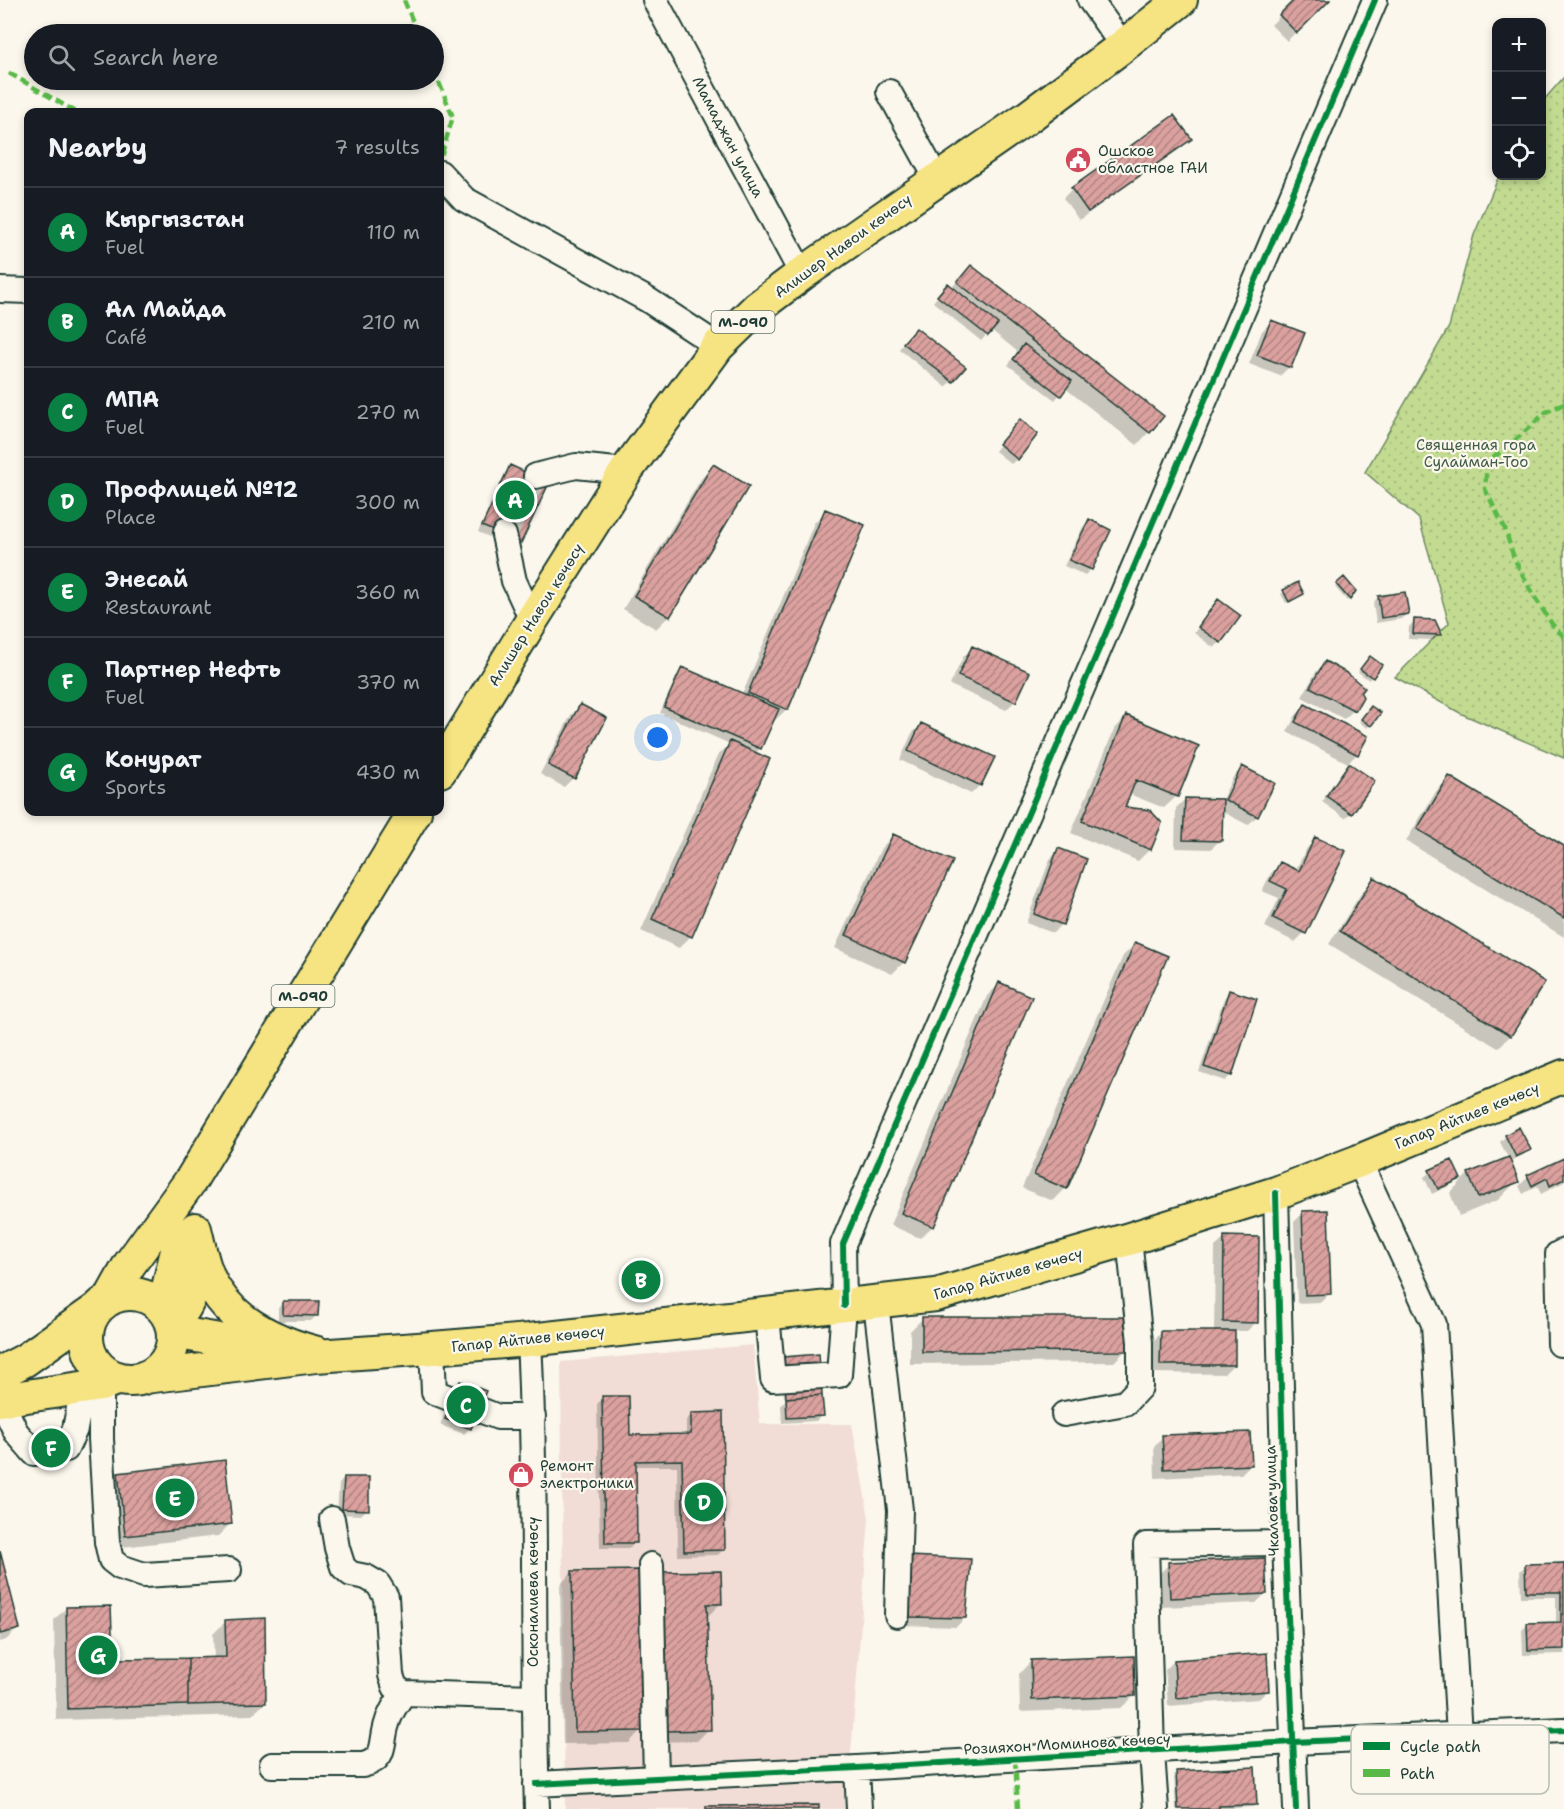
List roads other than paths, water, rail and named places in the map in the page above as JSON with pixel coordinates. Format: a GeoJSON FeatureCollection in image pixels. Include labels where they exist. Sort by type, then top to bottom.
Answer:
{"type":"FeatureCollection","features":[{"type":"Feature","properties":{"kind":"main road","name":"Алишер Навои көчөсү"},"geometry":{"type":"LineString","coordinates":[[444,764],[531,620],[626,471],[718,346],[758,307],[802,274],[1028,117],[1180,0]]}},
{"type":"Feature","properties":{"kind":"main road","name":"М-090"},"geometry":{"type":"LineString","coordinates":[[190,1189],[169,1322],[173,1340],[169,1356],[159,1369],[112,1382],[95,1362],[88,1345],[88,1326],[129,1265],[190,1189],[413,816]]}},
{"type":"Feature","properties":{"kind":"main road","name":"Гапар Айтиев көчөсү"},"geometry":{"type":"LineString","coordinates":[[0,1391],[112,1382],[323,1356],[529,1340],[936,1295],[1129,1239],[1276,1193],[1564,1077]]}},
{"type":"Feature","properties":{"kind":"main road"},"geometry":{"type":"LineString","coordinates":[[169,1322],[186,1308],[192,1290],[195,1229],[190,1189]]}},
{"type":"Feature","properties":{"kind":"main road"},"geometry":{"type":"LineString","coordinates":[[195,1229],[215,1290],[231,1310],[276,1339],[323,1356]]}},
{"type":"Feature","properties":{"kind":"main road","name":"М-090"},"geometry":{"type":"LineString","coordinates":[[0,1391],[24,1360],[103,1304],[126,1294],[150,1299],[169,1322]]}},
{"type":"Feature","properties":{"kind":"main road","name":"Гапар Айтиев көчөсү"},"geometry":{"type":"LineString","coordinates":[[169,1322],[323,1356]]}},
{"type":"Feature","properties":{"kind":"street","name":"Мамаджан улица"},"geometry":{"type":"LineString","coordinates":[[655,0],[802,274]]}},
{"type":"Feature","properties":{"kind":"street"},"geometry":{"type":"LineString","coordinates":[[1090,0],[1123,46]]}},
{"type":"Feature","properties":{"kind":"street"},"geometry":{"type":"LineString","coordinates":[[767,1315],[773,1378],[838,1375],[844,1306],[843,1244],[1375,0]]}},
{"type":"Feature","properties":{"kind":"street"},"geometry":{"type":"LineString","coordinates":[[889,92],[937,179]]}},
{"type":"Feature","properties":{"kind":"street"},"geometry":{"type":"LineString","coordinates":[[444,177],[464,200],[648,300],[718,346]]}},
{"type":"Feature","properties":{"kind":"street"},"geometry":{"type":"LineString","coordinates":[[0,290],[24,291]]}},
{"type":"Feature","properties":{"kind":"street"},"geometry":{"type":"LineString","coordinates":[[536,476],[576,466],[626,471]]}},
{"type":"Feature","properties":{"kind":"street"},"geometry":{"type":"LineString","coordinates":[[504,535],[514,581],[531,620]]}},
{"type":"Feature","properties":{"kind":"street"},"geometry":{"type":"LineString","coordinates":[[1359,1161],[1434,1323],[1458,1725]]}},
{"type":"Feature","properties":{"kind":"street","name":"Чкалова улица"},"geometry":{"type":"LineString","coordinates":[[1276,1193],[1285,1543],[1296,1809]]}},
{"type":"Feature","properties":{"kind":"street"},"geometry":{"type":"LineString","coordinates":[[1064,1414],[1125,1403],[1140,1387],[1140,1342],[1129,1239]]}},
{"type":"Feature","properties":{"kind":"street"},"geometry":{"type":"LineString","coordinates":[[1560,1344],[1558,1254],[1564,1251]]}},
{"type":"Feature","properties":{"kind":"street"},"geometry":{"type":"LineString","coordinates":[[876,1303],[900,1510],[897,1615]]}},
{"type":"Feature","properties":{"kind":"street","name":"Осконалиева көчөсү"},"geometry":{"type":"LineString","coordinates":[[529,1340],[533,1417],[534,1697],[537,1809]]}},
{"type":"Feature","properties":{"kind":"street"},"geometry":{"type":"LineString","coordinates":[[432,1348],[434,1392],[498,1417],[533,1417]]}},
{"type":"Feature","properties":{"kind":"street"},"geometry":{"type":"LineString","coordinates":[[0,1391],[16,1432],[34,1453],[66,1449],[75,1429],[112,1382]]}},
{"type":"Feature","properties":{"kind":"street"},"geometry":{"type":"LineString","coordinates":[[112,1382],[100,1439],[107,1542],[111,1560],[120,1567],[144,1575],[229,1570]]}},
{"type":"Feature","properties":{"kind":"street"},"geometry":{"type":"LineString","coordinates":[[332,1519],[343,1567],[351,1574],[366,1577],[378,1584],[386,1597],[391,1675],[395,1687],[404,1693],[534,1697]]}},
{"type":"Feature","properties":{"kind":"street"},"geometry":{"type":"LineString","coordinates":[[1156,1809],[1152,1752],[1146,1545],[1285,1543]]}},
{"type":"Feature","properties":{"kind":"street"},"geometry":{"type":"LineString","coordinates":[[651,1564],[656,1778]]}},
{"type":"Feature","properties":{"kind":"street"},"geometry":{"type":"LineString","coordinates":[[272,1765],[363,1765],[374,1762],[382,1753],[386,1726],[394,1707],[404,1693]]}},
{"type":"Feature","properties":{"kind":"street","name":"Розияхон Моминова көчөсү"},"geometry":{"type":"LineString","coordinates":[[1549,1731],[1564,1730]]}},
{"type":"Feature","properties":{"kind":"street","name":"Розияхон Моминова көчөсү"},"geometry":{"type":"LineString","coordinates":[[536,1784],[1351,1740]]}},
{"type":"Feature","properties":{"kind":"street"},"geometry":{"type":"LineString","coordinates":[[857,1768],[859,1809]]}},
{"type":"Feature","properties":{"kind":"tunnel"},"geometry":{"type":"LineString","coordinates":[[504,535],[536,476]]}},
{"type":"Feature","properties":{"kind":"place","name":"Ошское областное ГАИ"},"geometry":{"type":"Point","coordinates":[1078,160]}},
{"type":"Feature","properties":{"kind":"place","name":"Кыргызстан"},"geometry":{"type":"Point","coordinates":[515,500]}},
{"type":"Feature","properties":{"kind":"place","name":"Ал Майда"},"geometry":{"type":"Point","coordinates":[641,1280]}},
{"type":"Feature","properties":{"kind":"place","name":"МПА"},"geometry":{"type":"Point","coordinates":[466,1405]}},
{"type":"Feature","properties":{"kind":"place","name":"Партнер Нефть"},"geometry":{"type":"Point","coordinates":[51,1448]}},
{"type":"Feature","properties":{"kind":"place","name":"Ремонт электроники"},"geometry":{"type":"Point","coordinates":[521,1475]}},
{"type":"Feature","properties":{"kind":"place","name":"Энесай"},"geometry":{"type":"Point","coordinates":[175,1498]}},
{"type":"Feature","properties":{"kind":"place","name":"Профлицей №12"},"geometry":{"type":"Point","coordinates":[704,1502]}},
{"type":"Feature","properties":{"kind":"place","name":"Конурат"},"geometry":{"type":"Point","coordinates":[98,1655]}},
{"type":"Feature","properties":{"kind":"park label","name":"Священная гора Сулайман-Тоо"},"geometry":{"type":"Point","coordinates":[1476,454]}}]}
